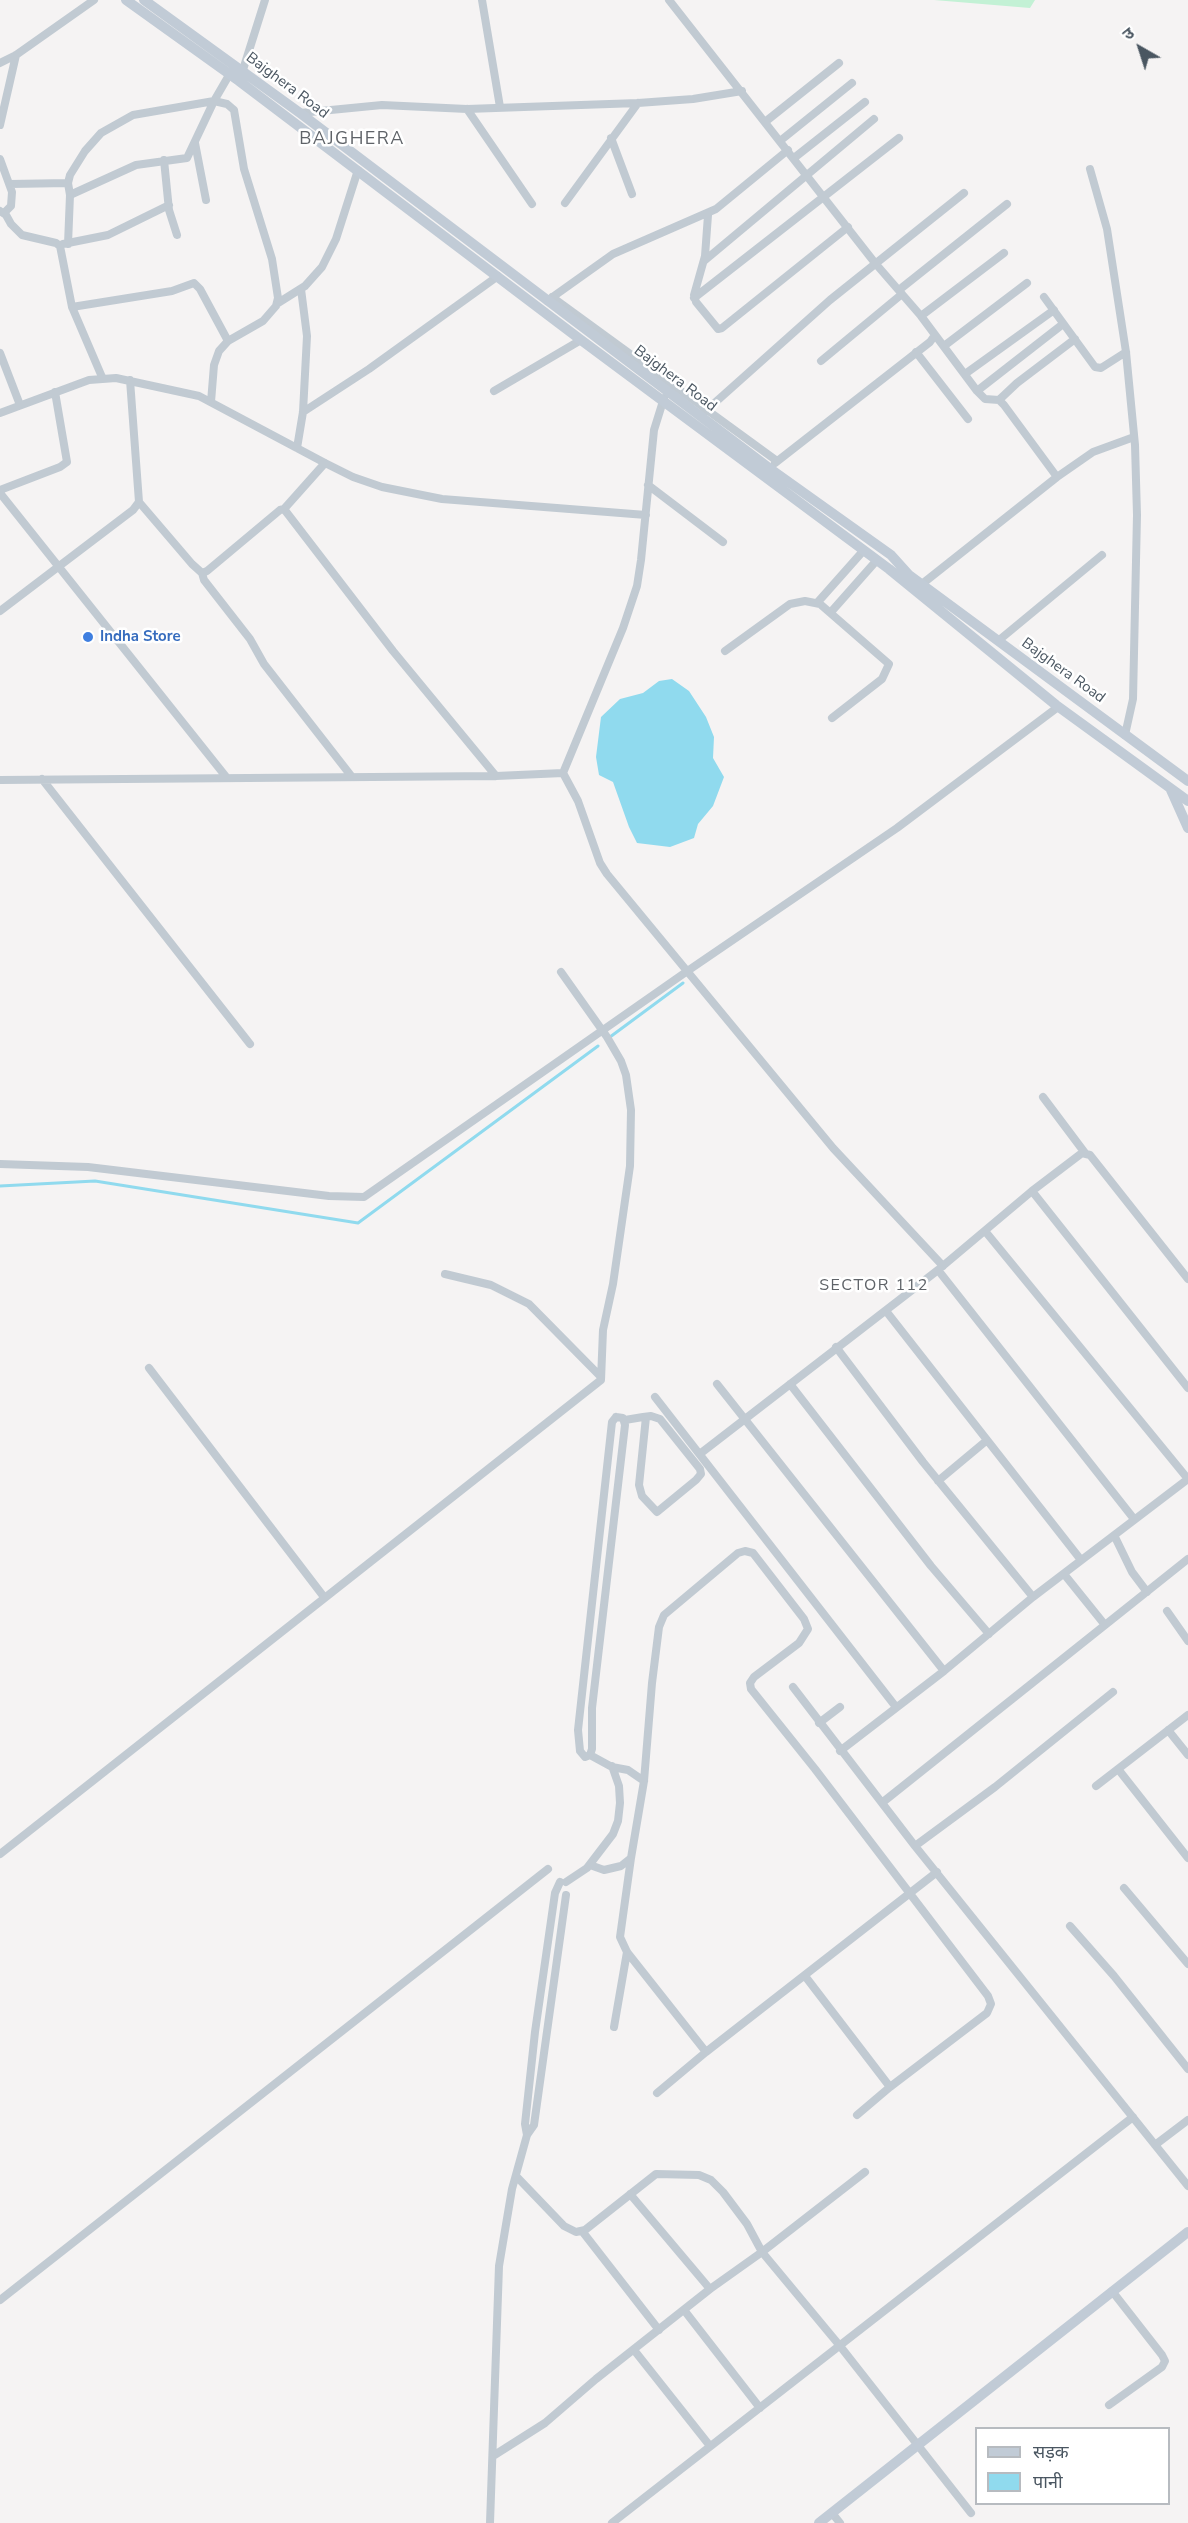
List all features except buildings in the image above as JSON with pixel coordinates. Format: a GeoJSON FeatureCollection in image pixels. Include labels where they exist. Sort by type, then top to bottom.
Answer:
{"type":"FeatureCollection","features":[{"type":"Feature","properties":{"kind":"main road","name":"Bajghera Road"},"geometry":{"type":"LineString","coordinates":[[126,0],[300,113],[550,299],[665,396],[889,569],[1058,707],[1188,801]]}},
{"type":"Feature","properties":{"kind":"main road","name":"Bajghera Road"},"geometry":{"type":"LineString","coordinates":[[144,0],[358,170],[580,340],[665,396],[704,413],[891,555],[909,575],[1188,781]]}},
{"type":"Feature","properties":{"kind":"main road"},"geometry":{"type":"LineString","coordinates":[[1025,680],[1037,670]]}},
{"type":"Feature","properties":{"kind":"main road"},"geometry":{"type":"LineString","coordinates":[[1170,789],[1188,828]]}},
{"type":"Feature","properties":{"kind":"main road"},"geometry":{"type":"LineString","coordinates":[[819,2523],[1188,2232]]}},
{"type":"Feature","properties":{"kind":"street"},"geometry":{"type":"LineString","coordinates":[[0,63],[16,55],[94,0]]}},
{"type":"Feature","properties":{"kind":"street"},"geometry":{"type":"LineString","coordinates":[[70,195],[133,166],[164,160],[185,159],[214,101],[237,73],[264,0]]}},
{"type":"Feature","properties":{"kind":"street"},"geometry":{"type":"LineString","coordinates":[[482,0],[500,107]]}},
{"type":"Feature","properties":{"kind":"street"},"geometry":{"type":"LineString","coordinates":[[669,0],[875,262],[921,316],[977,391],[986,399],[999,400],[1017,383],[1075,339]]}},
{"type":"Feature","properties":{"kind":"street"},"geometry":{"type":"LineString","coordinates":[[0,125],[16,55]]}},
{"type":"Feature","properties":{"kind":"street"},"geometry":{"type":"LineString","coordinates":[[765,122],[839,63]]}},
{"type":"Feature","properties":{"kind":"street"},"geometry":{"type":"LineString","coordinates":[[780,141],[852,83]]}},
{"type":"Feature","properties":{"kind":"street"},"geometry":{"type":"LineString","coordinates":[[300,113],[382,105],[467,109],[638,103],[693,99],[742,92]]}},
{"type":"Feature","properties":{"kind":"street"},"geometry":{"type":"LineString","coordinates":[[69,244],[70,195],[68,183],[85,151],[101,133],[139,114],[214,101],[227,104],[236,113],[244,169],[272,259],[278,303]]}},
{"type":"Feature","properties":{"kind":"street"},"geometry":{"type":"LineString","coordinates":[[794,158],[865,102]]}},
{"type":"Feature","properties":{"kind":"street"},"geometry":{"type":"LineString","coordinates":[[565,202],[638,103]]}},
{"type":"Feature","properties":{"kind":"street"},"geometry":{"type":"LineString","coordinates":[[467,109],[532,204]]}},
{"type":"Feature","properties":{"kind":"street"},"geometry":{"type":"LineString","coordinates":[[704,261],[808,176],[874,118]]}},
{"type":"Feature","properties":{"kind":"street"},"geometry":{"type":"LineString","coordinates":[[611,138],[632,195]]}},
{"type":"Feature","properties":{"kind":"street"},"geometry":{"type":"LineString","coordinates":[[694,298],[899,138]]}},
{"type":"Feature","properties":{"kind":"street"},"geometry":{"type":"LineString","coordinates":[[195,142],[206,200]]}},
{"type":"Feature","properties":{"kind":"street"},"geometry":{"type":"LineString","coordinates":[[788,150],[732,198],[708,215],[678,225],[613,255],[550,299],[704,413],[875,262],[964,193]]}},
{"type":"Feature","properties":{"kind":"street"},"geometry":{"type":"LineString","coordinates":[[0,159],[10,184],[12,202],[2,212],[22,235],[59,245],[69,244],[108,235],[169,205]]}},
{"type":"Feature","properties":{"kind":"street"},"geometry":{"type":"LineString","coordinates":[[164,160],[169,205],[177,235]]}},
{"type":"Feature","properties":{"kind":"street"},"geometry":{"type":"LineString","coordinates":[[1090,169],[1107,229],[1126,352],[1134,438],[1137,515],[1133,699],[1125,735]]}},
{"type":"Feature","properties":{"kind":"street"},"geometry":{"type":"LineString","coordinates":[[211,402],[216,357],[222,346],[263,321],[278,303],[301,289],[322,267],[348,205],[358,170]]}},
{"type":"Feature","properties":{"kind":"street"},"geometry":{"type":"LineString","coordinates":[[10,184],[68,183]]}},
{"type":"Feature","properties":{"kind":"street"},"geometry":{"type":"LineString","coordinates":[[821,361],[1007,204]]}},
{"type":"Feature","properties":{"kind":"street"},"geometry":{"type":"LineString","coordinates":[[694,298],[704,261],[708,215]]}},
{"type":"Feature","properties":{"kind":"street"},"geometry":{"type":"LineString","coordinates":[[694,298],[715,328],[722,328],[848,227]]}},
{"type":"Feature","properties":{"kind":"street"},"geometry":{"type":"LineString","coordinates":[[59,245],[72,307],[102,377]]}},
{"type":"Feature","properties":{"kind":"street"},"geometry":{"type":"LineString","coordinates":[[921,316],[1004,253]]}},
{"type":"Feature","properties":{"kind":"street"},"geometry":{"type":"LineString","coordinates":[[303,412],[369,369],[498,276]]}},
{"type":"Feature","properties":{"kind":"street"},"geometry":{"type":"LineString","coordinates":[[72,307],[172,291],[194,283],[200,289],[228,341]]}},
{"type":"Feature","properties":{"kind":"street"},"geometry":{"type":"LineString","coordinates":[[944,346],[1027,283]]}},
{"type":"Feature","properties":{"kind":"street"},"geometry":{"type":"LineString","coordinates":[[297,448],[303,412],[307,336],[301,289]]}},
{"type":"Feature","properties":{"kind":"street"},"geometry":{"type":"LineString","coordinates":[[1044,297],[1099,369],[1126,352]]}},
{"type":"Feature","properties":{"kind":"street"},"geometry":{"type":"LineString","coordinates":[[965,374],[1054,310]]}},
{"type":"Feature","properties":{"kind":"street"},"geometry":{"type":"LineString","coordinates":[[977,391],[1063,324]]}},
{"type":"Feature","properties":{"kind":"street"},"geometry":{"type":"LineString","coordinates":[[773,465],[935,335]]}},
{"type":"Feature","properties":{"kind":"street"},"geometry":{"type":"LineString","coordinates":[[494,391],[580,340]]}},
{"type":"Feature","properties":{"kind":"street"},"geometry":{"type":"LineString","coordinates":[[916,352],[968,419]]}},
{"type":"Feature","properties":{"kind":"street"},"geometry":{"type":"LineString","coordinates":[[0,353],[20,405]]}},
{"type":"Feature","properties":{"kind":"street"},"geometry":{"type":"LineString","coordinates":[[0,413],[102,377],[130,380],[180,391],[211,402],[353,477],[382,487],[442,499],[646,515]]}},
{"type":"Feature","properties":{"kind":"street"},"geometry":{"type":"LineString","coordinates":[[130,380],[139,502],[202,573],[204,580],[250,639],[264,664],[352,777]]}},
{"type":"Feature","properties":{"kind":"street"},"geometry":{"type":"LineString","coordinates":[[55,392],[67,462],[63,466],[0,491],[227,778]]}},
{"type":"Feature","properties":{"kind":"street"},"geometry":{"type":"LineString","coordinates":[[563,773],[623,628],[640,573],[654,430],[665,396]]}},
{"type":"Feature","properties":{"kind":"street"},"geometry":{"type":"LineString","coordinates":[[999,400],[1057,477]]}},
{"type":"Feature","properties":{"kind":"street"},"geometry":{"type":"LineString","coordinates":[[922,584],[1057,477],[1101,448],[1134,438]]}},
{"type":"Feature","properties":{"kind":"street"},"geometry":{"type":"LineString","coordinates":[[202,573],[284,509],[325,463]]}},
{"type":"Feature","properties":{"kind":"street"},"geometry":{"type":"LineString","coordinates":[[648,485],[723,542]]}},
{"type":"Feature","properties":{"kind":"street"},"geometry":{"type":"LineString","coordinates":[[0,611],[133,510],[139,502]]}},
{"type":"Feature","properties":{"kind":"street"},"geometry":{"type":"LineString","coordinates":[[284,509],[393,651],[496,776]]}},
{"type":"Feature","properties":{"kind":"street"},"geometry":{"type":"LineString","coordinates":[[817,603],[864,550]]}},
{"type":"Feature","properties":{"kind":"street"},"geometry":{"type":"LineString","coordinates":[[998,641],[1102,555]]}},
{"type":"Feature","properties":{"kind":"street"},"geometry":{"type":"LineString","coordinates":[[831,612],[877,560]]}},
{"type":"Feature","properties":{"kind":"street"},"geometry":{"type":"LineString","coordinates":[[725,651],[790,604],[805,601],[817,603],[831,612],[890,664],[882,679],[832,718]]}},
{"type":"Feature","properties":{"kind":"street"},"geometry":{"type":"LineString","coordinates":[[0,1164],[88,1167],[361,1198],[378,1190],[686,972],[897,828],[1058,707]]}},
{"type":"Feature","properties":{"kind":"street"},"geometry":{"type":"LineString","coordinates":[[0,780],[496,776],[563,773]]}},
{"type":"Feature","properties":{"kind":"street"},"geometry":{"type":"LineString","coordinates":[[563,773],[578,801],[604,869],[640,911],[686,972],[833,1148],[940,1268],[1134,1519]]}},
{"type":"Feature","properties":{"kind":"street"},"geometry":{"type":"LineString","coordinates":[[42,779],[250,1044]]}},
{"type":"Feature","properties":{"kind":"street"},"geometry":{"type":"LineString","coordinates":[[0,1854],[601,1380],[603,1330],[613,1284],[630,1166],[632,1121],[626,1075],[603,1031],[561,972]]}},
{"type":"Feature","properties":{"kind":"street"},"geometry":{"type":"LineString","coordinates":[[1043,1097],[1085,1153],[1090,1155],[1188,1279]]}},
{"type":"Feature","properties":{"kind":"street"},"geometry":{"type":"LineString","coordinates":[[701,1453],[836,1347],[886,1311],[1078,1155],[1085,1153]]}},
{"type":"Feature","properties":{"kind":"street"},"geometry":{"type":"LineString","coordinates":[[1032,1191],[1188,1388]]}},
{"type":"Feature","properties":{"kind":"street"},"geometry":{"type":"LineString","coordinates":[[840,1751],[944,1671],[1033,1597],[1188,1479],[985,1231]]}},
{"type":"Feature","properties":{"kind":"street"},"geometry":{"type":"LineString","coordinates":[[445,1274],[490,1285],[529,1304],[601,1377]]}},
{"type":"Feature","properties":{"kind":"street"},"geometry":{"type":"LineString","coordinates":[[886,1311],[1081,1560]]}},
{"type":"Feature","properties":{"kind":"street"},"geometry":{"type":"LineString","coordinates":[[836,1347],[938,1481],[1033,1597]]}},
{"type":"Feature","properties":{"kind":"street"},"geometry":{"type":"LineString","coordinates":[[149,1368],[324,1597]]}},
{"type":"Feature","properties":{"kind":"street"},"geometry":{"type":"LineString","coordinates":[[717,1384],[944,1671]]}},
{"type":"Feature","properties":{"kind":"street"},"geometry":{"type":"LineString","coordinates":[[790,1384],[931,1566],[989,1634]]}},
{"type":"Feature","properties":{"kind":"street"},"geometry":{"type":"LineString","coordinates":[[655,1397],[701,1453],[896,1707]]}},
{"type":"Feature","properties":{"kind":"street"},"geometry":{"type":"LineString","coordinates":[[644,1781],[628,1770],[612,1766],[590,1755],[585,1756],[580,1750],[577,1737],[612,1422],[616,1417],[625,1420],[646,1417],[657,1418],[665,1423],[701,1471],[696,1480],[657,1512],[642,1496],[639,1485],[646,1417]]}},
{"type":"Feature","properties":{"kind":"street"},"geometry":{"type":"LineString","coordinates":[[590,1755],[594,1687],[625,1420]]}},
{"type":"Feature","properties":{"kind":"street"},"geometry":{"type":"LineString","coordinates":[[938,1481],[986,1441]]}},
{"type":"Feature","properties":{"kind":"street"},"geometry":{"type":"LineString","coordinates":[[1114,1535],[1132,1572],[1147,1592]]}},
{"type":"Feature","properties":{"kind":"street"},"geometry":{"type":"LineString","coordinates":[[706,2052],[627,1952],[620,1938],[644,1781],[652,1683],[662,1619],[668,1611],[728,1560],[738,1553],[749,1552],[756,1557],[804,1619],[808,1629],[799,1643],[751,1680],[751,1689],[988,1996],[991,2004],[987,2013],[856,2115]]}},
{"type":"Feature","properties":{"kind":"street"},"geometry":{"type":"LineString","coordinates":[[883,1802],[1188,1559]]}},
{"type":"Feature","properties":{"kind":"street"},"geometry":{"type":"LineString","coordinates":[[1064,1574],[1105,1625]]}},
{"type":"Feature","properties":{"kind":"street"},"geometry":{"type":"LineString","coordinates":[[1167,1611],[1188,1641]]}},
{"type":"Feature","properties":{"kind":"street"},"geometry":{"type":"LineString","coordinates":[[583,1685],[594,1687]]}},
{"type":"Feature","properties":{"kind":"street"},"geometry":{"type":"LineString","coordinates":[[793,1687],[915,1846],[1188,2186]]}},
{"type":"Feature","properties":{"kind":"street"},"geometry":{"type":"LineString","coordinates":[[915,1846],[995,1787],[1113,1692]]}},
{"type":"Feature","properties":{"kind":"street"},"geometry":{"type":"LineString","coordinates":[[819,1723],[840,1707]]}},
{"type":"Feature","properties":{"kind":"street"},"geometry":{"type":"LineString","coordinates":[[1096,1786],[1188,1715]]}},
{"type":"Feature","properties":{"kind":"street"},"geometry":{"type":"LineString","coordinates":[[1168,1730],[1188,1755]]}},
{"type":"Feature","properties":{"kind":"street"},"geometry":{"type":"LineString","coordinates":[[527,2135],[525,2124],[535,2032],[555,1893],[563,1882],[582,1873],[590,1865],[610,1838],[618,1821],[620,1797],[612,1766]]}},
{"type":"Feature","properties":{"kind":"street"},"geometry":{"type":"LineString","coordinates":[[1118,1769],[1188,1858]]}},
{"type":"Feature","properties":{"kind":"street"},"geometry":{"type":"LineString","coordinates":[[590,1865],[604,1870],[621,1866],[631,1858]]}},
{"type":"Feature","properties":{"kind":"street"},"geometry":{"type":"LineString","coordinates":[[0,2300],[548,1869]]}},
{"type":"Feature","properties":{"kind":"street"},"geometry":{"type":"LineString","coordinates":[[657,2093],[706,2052],[937,1872]]}},
{"type":"Feature","properties":{"kind":"street"},"geometry":{"type":"LineString","coordinates":[[1124,1888],[1188,1964]]}},
{"type":"Feature","properties":{"kind":"street"},"geometry":{"type":"LineString","coordinates":[[490,2523],[498,2276],[508,2208],[527,2135],[534,2125],[567,1895]]}},
{"type":"Feature","properties":{"kind":"street"},"geometry":{"type":"LineString","coordinates":[[1070,1926],[1114,1976],[1188,2069]]}},
{"type":"Feature","properties":{"kind":"street"},"geometry":{"type":"LineString","coordinates":[[550,1927],[561,1928]]}},
{"type":"Feature","properties":{"kind":"street"},"geometry":{"type":"LineString","coordinates":[[614,2027],[627,1952]]}},
{"type":"Feature","properties":{"kind":"street"},"geometry":{"type":"LineString","coordinates":[[804,1976],[890,2087]]}},
{"type":"Feature","properties":{"kind":"street"},"geometry":{"type":"LineString","coordinates":[[612,2523],[1133,2117]]}},
{"type":"Feature","properties":{"kind":"street"},"geometry":{"type":"LineString","coordinates":[[1155,2145],[1188,2121]]}},
{"type":"Feature","properties":{"kind":"street"},"geometry":{"type":"LineString","coordinates":[[493,2457],[545,2423],[596,2379],[710,2289],[865,2172]]}},
{"type":"Feature","properties":{"kind":"street"},"geometry":{"type":"LineString","coordinates":[[516,2176],[564,2226],[572,2231],[582,2232],[656,2174],[703,2175],[723,2192],[747,2224],[762,2252],[919,2444],[971,2513]]}},
{"type":"Feature","properties":{"kind":"street"},"geometry":{"type":"LineString","coordinates":[[630,2194],[710,2289]]}},
{"type":"Feature","properties":{"kind":"street"},"geometry":{"type":"LineString","coordinates":[[582,2232],[659,2330]]}},
{"type":"Feature","properties":{"kind":"street"},"geometry":{"type":"LineString","coordinates":[[1109,2405],[1156,2373],[1165,2361],[1112,2291]]}},
{"type":"Feature","properties":{"kind":"street"},"geometry":{"type":"LineString","coordinates":[[684,2310],[760,2408]]}},
{"type":"Feature","properties":{"kind":"street"},"geometry":{"type":"LineString","coordinates":[[634,2350],[710,2446]]}},
{"type":"Feature","properties":{"kind":"street"},"geometry":{"type":"LineString","coordinates":[[832,2513],[840,2523]]}},
{"type":"Feature","properties":{"kind":"green space"},"geometry":{"type":"Polygon","coordinates":[[[934,0],[1035,0],[1030,8],[934,0]]]}},
{"type":"Feature","properties":{"kind":"water"},"geometry":{"type":"Polygon","coordinates":[[[672,679],[689,691],[706,717],[714,737],[713,758],[724,777],[713,806],[698,824],[694,838],[670,847],[637,843],[613,782],[599,775],[596,757],[601,717],[620,699],[643,693],[659,681],[672,679]]]}},
{"type":"Feature","properties":{"kind":"waterway"},"geometry":{"type":"LineString","coordinates":[[610,1037],[683,983]]}},
{"type":"Feature","properties":{"kind":"waterway"},"geometry":{"type":"LineString","coordinates":[[0,1186],[95,1181],[358,1223],[598,1046]]}},
{"type":"Feature","properties":{"kind":"place","name":"Indha Store"},"geometry":{"type":"Point","coordinates":[88,637]}},
{"type":"Feature","properties":{"kind":"district","name":"BAJGHERA"},"geometry":{"type":"Point","coordinates":[352,140]}},
{"type":"Feature","properties":{"kind":"district","name":"SECTOR 112"},"geometry":{"type":"Point","coordinates":[874,1286]}}]}
